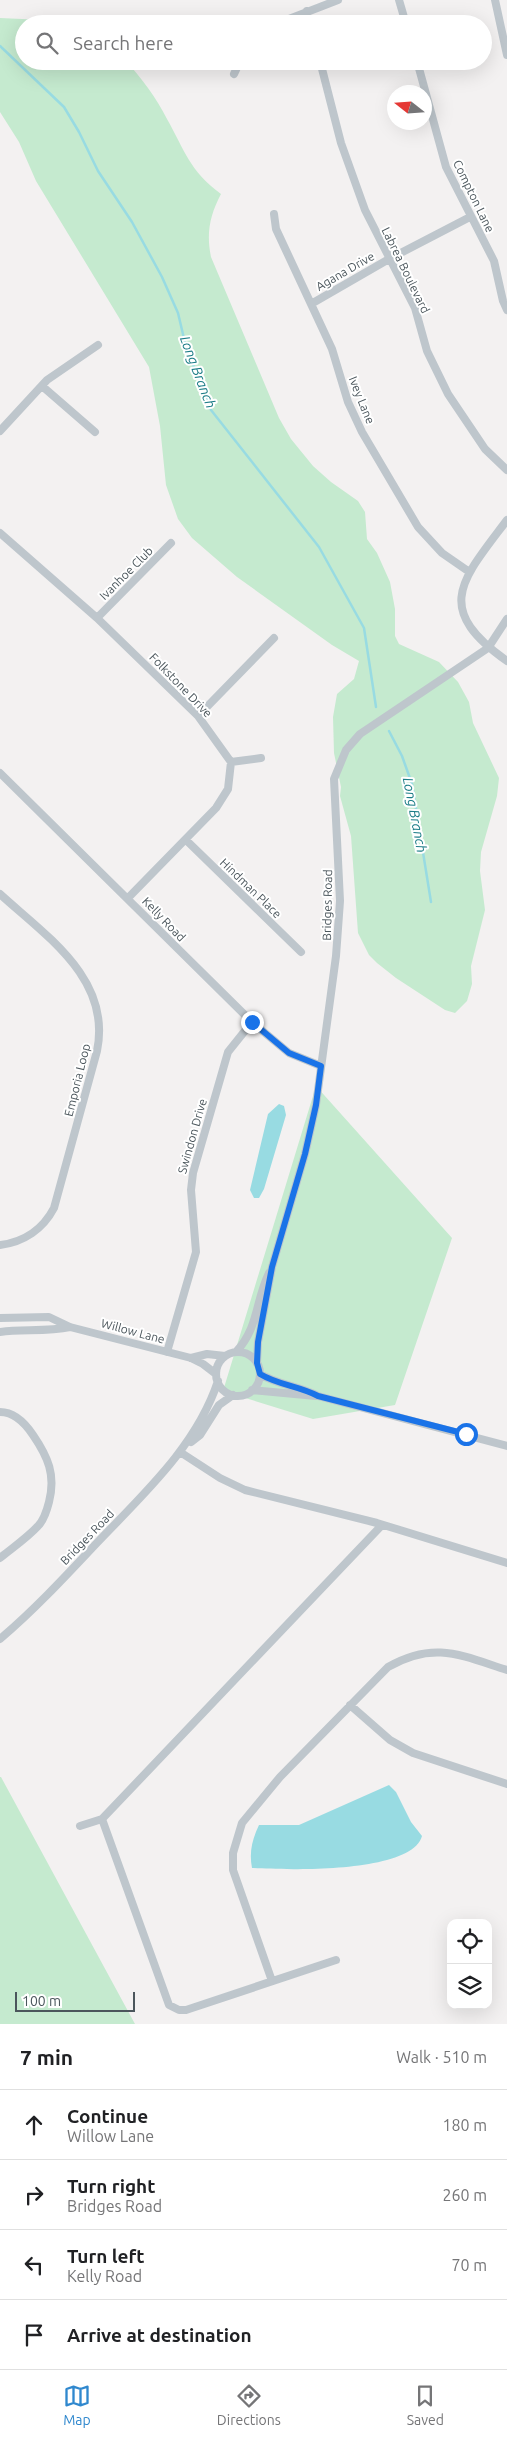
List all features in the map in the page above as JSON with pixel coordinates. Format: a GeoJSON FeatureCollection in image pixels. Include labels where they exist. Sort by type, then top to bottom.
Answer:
{"type":"FeatureCollection","features":[{"type":"Feature","properties":{"kind":"street"},"geometry":{"type":"LineString","coordinates":[[297,15],[338,0]]}},
{"type":"Feature","properties":{"kind":"street"},"geometry":{"type":"LineString","coordinates":[[399,0],[403,15]]}},
{"type":"Feature","properties":{"kind":"street"},"geometry":{"type":"LineString","coordinates":[[495,0],[506,43],[507,55]]}},
{"type":"Feature","properties":{"kind":"street"},"geometry":{"type":"LineString","coordinates":[[307,11],[308,15]]}},
{"type":"Feature","properties":{"kind":"street"},"geometry":{"type":"LineString","coordinates":[[234,74],[236,70]]}},
{"type":"Feature","properties":{"kind":"street","name":"Labrea Boulevard"},"geometry":{"type":"LineString","coordinates":[[322,70],[341,143],[365,210],[415,308],[428,351],[448,394],[485,449],[507,470]]}},
{"type":"Feature","properties":{"kind":"street","name":"Compton Lane"},"geometry":{"type":"LineString","coordinates":[[419,70],[446,167],[494,261],[503,301],[507,310]]}},
{"type":"Feature","properties":{"kind":"street","name":"Ivey Lane"},"geometry":{"type":"LineString","coordinates":[[274,214],[276,229],[332,349],[348,402],[362,432],[418,527],[442,553],[468,571]]}},
{"type":"Feature","properties":{"kind":"street","name":"Agana Drive"},"geometry":{"type":"LineString","coordinates":[[311,304],[389,259],[470,217]]}},
{"type":"Feature","properties":{"kind":"street"},"geometry":{"type":"LineString","coordinates":[[0,431],[53,375],[98,345]]}},
{"type":"Feature","properties":{"kind":"street"},"geometry":{"type":"LineString","coordinates":[[42,386],[95,432]]}},
{"type":"Feature","properties":{"kind":"street"},"geometry":{"type":"LineString","coordinates":[[507,520],[468,571],[460,597],[462,616],[488,648],[507,661]]}},
{"type":"Feature","properties":{"kind":"street","name":"Folkstone Drive"},"geometry":{"type":"LineString","coordinates":[[0,533],[97,618],[198,716],[231,762]]}},
{"type":"Feature","properties":{"kind":"street","name":"Ivanhoe Club"},"geometry":{"type":"LineString","coordinates":[[97,618],[172,543]]}},
{"type":"Feature","properties":{"kind":"street","name":"Bridges Road"},"geometry":{"type":"LineString","coordinates":[[257,1363],[258,1342],[272,1267],[305,1154],[316,1105],[339,929],[339,870],[334,793],[338,765],[346,750],[360,734],[488,648],[507,619]]}},
{"type":"Feature","properties":{"kind":"street"},"geometry":{"type":"LineString","coordinates":[[198,716],[274,638]]}},
{"type":"Feature","properties":{"kind":"street"},"geometry":{"type":"LineString","coordinates":[[128,898],[216,808],[228,789],[231,762],[261,758]]}},
{"type":"Feature","properties":{"kind":"street","name":"Kelly Road"},"geometry":{"type":"LineString","coordinates":[[0,773],[128,898],[206,979],[252,1022],[289,1053],[321,1066]]}},
{"type":"Feature","properties":{"kind":"street","name":"Hindman Place"},"geometry":{"type":"LineString","coordinates":[[186,840],[301,952]]}},
{"type":"Feature","properties":{"kind":"street","name":"Emporia Loop"},"geometry":{"type":"LineString","coordinates":[[0,894],[77,966],[93,996],[99,1030],[97,1050],[54,1208],[45,1222],[32,1233],[19,1240],[0,1245]]}},
{"type":"Feature","properties":{"kind":"street","name":"Swindon Drive"},"geometry":{"type":"LineString","coordinates":[[167,1352],[196,1252],[190,1190],[193,1174],[228,1052],[252,1022]]}},
{"type":"Feature","properties":{"kind":"street","name":"Bridges Road"},"geometry":{"type":"LineString","coordinates":[[236,1352],[248,1339],[263,1285],[272,1267]]}},
{"type":"Feature","properties":{"kind":"street","name":"Willow Lane"},"geometry":{"type":"LineString","coordinates":[[0,1318],[49,1317],[70,1327],[191,1358],[204,1364],[217,1377]]}},
{"type":"Feature","properties":{"kind":"street","name":"Willow Lane"},"geometry":{"type":"LineString","coordinates":[[0,1332],[53,1330],[70,1327]]}},
{"type":"Feature","properties":{"kind":"street"},"geometry":{"type":"LineString","coordinates":[[236,1352],[250,1355],[257,1363],[260,1374],[259,1381],[252,1390],[243,1395],[233,1395],[224,1390],[217,1377],[218,1364],[226,1356],[236,1352]]}},
{"type":"Feature","properties":{"kind":"street","name":"Willow Lane"},"geometry":{"type":"LineString","coordinates":[[191,1358],[207,1354],[226,1356]]}},
{"type":"Feature","properties":{"kind":"street"},"geometry":{"type":"LineString","coordinates":[[260,1374],[273,1381],[304,1389],[318,1396]]}},
{"type":"Feature","properties":{"kind":"street","name":"Bridges Road"},"geometry":{"type":"LineString","coordinates":[[182,1449],[212,1399],[217,1377]]}},
{"type":"Feature","properties":{"kind":"street"},"geometry":{"type":"LineString","coordinates":[[252,1390],[318,1396],[507,1446]]}},
{"type":"Feature","properties":{"kind":"street","name":"Bridges Road"},"geometry":{"type":"LineString","coordinates":[[0,1639],[18,1624],[83,1558],[182,1449],[200,1434],[219,1405],[233,1395]]}},
{"type":"Feature","properties":{"kind":"street"},"geometry":{"type":"LineString","coordinates":[[0,1412],[17,1417],[25,1423],[46,1455],[52,1470],[52,1488],[47,1510],[39,1525],[0,1558]]}},
{"type":"Feature","properties":{"kind":"street"},"geometry":{"type":"LineString","coordinates":[[182,1449],[220,1478],[245,1490],[382,1525],[507,1563]]}},
{"type":"Feature","properties":{"kind":"street"},"geometry":{"type":"LineString","coordinates":[[80,1826],[102,1820],[382,1525]]}},
{"type":"Feature","properties":{"kind":"street"},"geometry":{"type":"LineString","coordinates":[[272,1981],[233,1870],[233,1853],[237,1833],[242,1823],[280,1777],[350,1705],[388,1667],[407,1656],[425,1652],[452,1653],[507,1670]]}},
{"type":"Feature","properties":{"kind":"street"},"geometry":{"type":"LineString","coordinates":[[350,1705],[390,1740],[413,1753],[507,1784]]}},
{"type":"Feature","properties":{"kind":"street"},"geometry":{"type":"LineString","coordinates":[[102,1820],[169,2004],[179,2010],[186,2010],[336,1960]]}},
{"type":"Feature","properties":{"kind":"green space"},"geometry":{"type":"Polygon","coordinates":[[[0,18],[15,19],[15,70],[134,70],[158,103],[189,160],[202,177],[221,194],[210,224],[211,257],[279,418],[291,439],[313,466],[331,482],[358,501],[365,512],[367,539],[377,553],[390,582],[395,609],[395,636],[399,644],[439,662],[458,682],[469,702],[473,723],[499,778],[497,796],[481,852],[480,871],[485,910],[471,966],[472,984],[467,1001],[455,1013],[445,1010],[396,978],[377,963],[369,955],[358,933],[351,836],[340,796],[341,787],[334,753],[333,717],[337,694],[354,679],[359,661],[332,645],[237,577],[192,538],[178,519],[166,485],[160,426],[149,367],[36,181],[19,142],[0,112],[0,18]]]}},
{"type":"Feature","properties":{"kind":"green space"},"geometry":{"type":"Polygon","coordinates":[[[316,1086],[452,1238],[395,1405],[313,1419],[223,1391],[316,1086]]]}},
{"type":"Feature","properties":{"kind":"green space"},"geometry":{"type":"Polygon","coordinates":[[[1,1777],[135,2024],[0,2024],[1,1777]]]}},
{"type":"Feature","properties":{"kind":"water"},"geometry":{"type":"Polygon","coordinates":[[[279,1104],[284,1106],[286,1115],[264,1189],[259,1198],[254,1198],[250,1190],[268,1114],[279,1104]]]}},
{"type":"Feature","properties":{"kind":"water"},"geometry":{"type":"Polygon","coordinates":[[[389,1785],[396,1792],[411,1822],[422,1836],[413,1848],[396,1857],[345,1867],[317,1869],[252,1868],[252,1846],[259,1825],[299,1825],[389,1785]]]}},
{"type":"Feature","properties":{"kind":"waterway","name":"Long Branch"},"geometry":{"type":"LineString","coordinates":[[0,46],[15,60]]}},
{"type":"Feature","properties":{"kind":"waterway","name":"Long Branch"},"geometry":{"type":"LineString","coordinates":[[25,70],[64,107],[79,132],[98,171],[132,222],[162,277],[178,313],[186,347],[211,410],[319,547],[364,628],[376,707]]}},
{"type":"Feature","properties":{"kind":"waterway","name":"Long Branch"},"geometry":{"type":"LineString","coordinates":[[389,731],[402,756],[412,784],[431,902]]}},
{"type":"Feature","properties":{"kind":"route"},"geometry":{"type":"LineString","coordinates":[[252,1022],[289,1053],[321,1066],[316,1105],[305,1154],[272,1267],[270,1286],[258,1342],[257,1363],[260,1374],[273,1381],[304,1389],[318,1396],[466,1434]]}}]}
